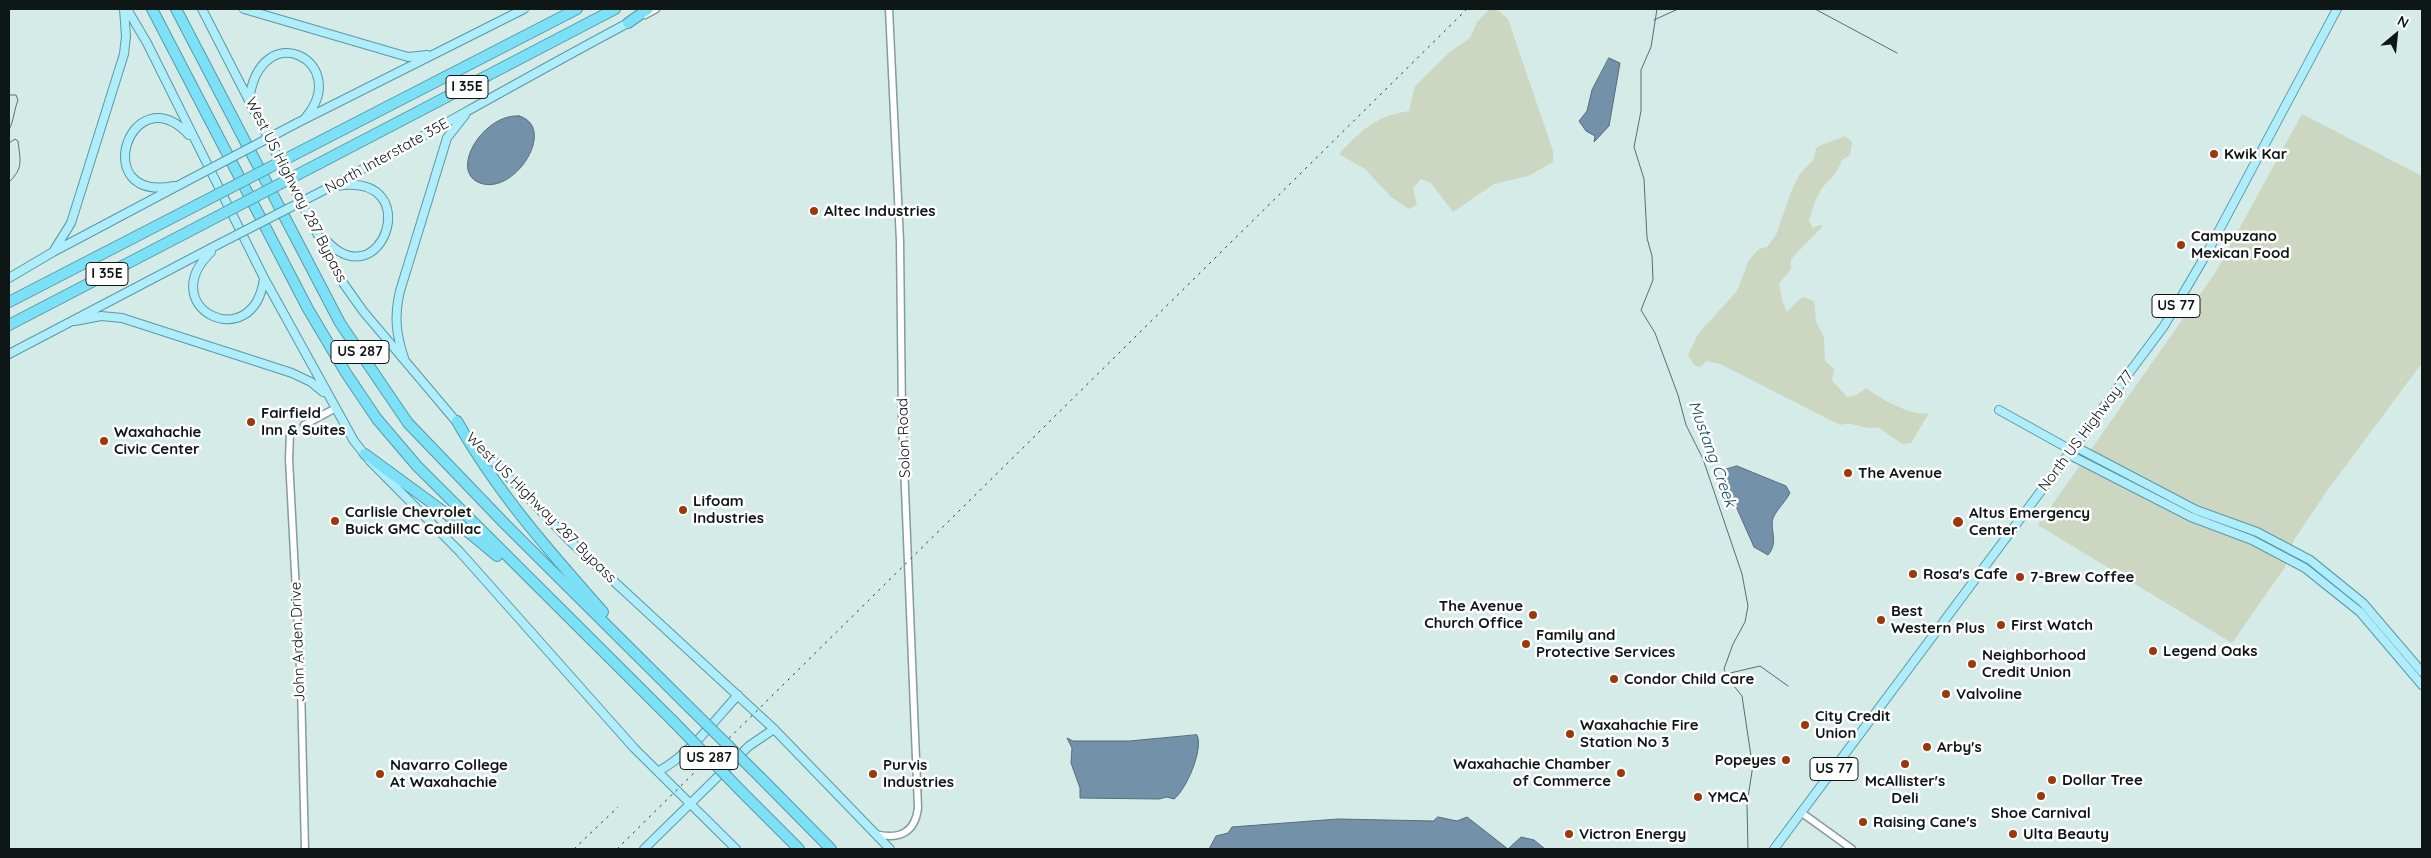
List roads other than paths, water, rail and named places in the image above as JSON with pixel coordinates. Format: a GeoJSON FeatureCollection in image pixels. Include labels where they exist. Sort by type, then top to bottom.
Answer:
{"type":"FeatureCollection","features":[{"type":"Feature","properties":{"kind":"highway","name":"US 287"},"geometry":{"type":"LineString","coordinates":[[152,9],[308,309],[346,373],[378,419],[417,466],[799,849]]}},
{"type":"Feature","properties":{"kind":"highway","name":"US 287"},"geometry":{"type":"LineString","coordinates":[[176,9],[340,323],[392,401],[430,447],[831,849]]}},
{"type":"Feature","properties":{"kind":"highway","name":"I 35E"},"geometry":{"type":"LineString","coordinates":[[9,302],[577,9]]}},
{"type":"Feature","properties":{"kind":"highway","name":"I 35E"},"geometry":{"type":"LineString","coordinates":[[9,325],[615,9]]}},
{"type":"Feature","properties":{"kind":"highway"},"geometry":{"type":"LineString","coordinates":[[628,23],[648,9]]}},
{"type":"Feature","properties":{"kind":"highway"},"geometry":{"type":"LineString","coordinates":[[457,421],[472,449],[506,496],[616,626],[622,639]]}},
{"type":"Feature","properties":{"kind":"highway"},"geometry":{"type":"LineString","coordinates":[[365,454],[467,530],[568,616]]}},
{"type":"Feature","properties":{"kind":"main road"},"geometry":{"type":"LineString","coordinates":[[125,9],[158,65],[196,145],[264,278],[334,409],[365,454],[450,542],[634,748],[736,849]]}},
{"type":"Feature","properties":{"kind":"main road"},"geometry":{"type":"LineString","coordinates":[[53,252],[71,222],[124,54],[126,36],[125,9]]}},
{"type":"Feature","properties":{"kind":"main road","name":"West US Highway 287 Bypass"},"geometry":{"type":"LineString","coordinates":[[202,9],[350,292],[406,362],[493,463],[570,540],[774,729],[890,849]]}},
{"type":"Feature","properties":{"kind":"main road"},"geometry":{"type":"LineString","coordinates":[[244,9],[408,57],[439,53]]}},
{"type":"Feature","properties":{"kind":"main road"},"geometry":{"type":"LineString","coordinates":[[9,278],[53,252],[300,121],[524,9]]}},
{"type":"Feature","properties":{"kind":"main road","name":"North US Highway 77"},"geometry":{"type":"LineString","coordinates":[[1774,849],[2135,366],[2179,302],[2337,9]]}},
{"type":"Feature","properties":{"kind":"main road","name":"North Interstate 35E"},"geometry":{"type":"LineString","coordinates":[[9,354],[330,187],[628,23]]}},
{"type":"Feature","properties":{"kind":"main road"},"geometry":{"type":"LineString","coordinates":[[249,100],[252,80],[263,62],[278,54],[292,54],[312,65],[320,81],[317,100],[300,121]]}},
{"type":"Feature","properties":{"kind":"main road"},"geometry":{"type":"LineString","coordinates":[[406,362],[395,328],[396,307],[400,291],[447,138],[457,124],[474,107]]}},
{"type":"Feature","properties":{"kind":"main road"},"geometry":{"type":"LineString","coordinates":[[182,184],[156,188],[134,178],[126,163],[126,144],[139,125],[155,120],[174,124],[182,128],[196,145]]}},
{"type":"Feature","properties":{"kind":"main road"},"geometry":{"type":"LineString","coordinates":[[316,229],[335,250],[352,256],[363,254],[378,246],[388,228],[386,205],[376,193],[349,184],[330,187]]}},
{"type":"Feature","properties":{"kind":"main road"},"geometry":{"type":"LineString","coordinates":[[217,246],[202,260],[193,277],[194,295],[205,312],[226,320],[243,316],[257,302],[264,278]]}},
{"type":"Feature","properties":{"kind":"main road"},"geometry":{"type":"LineString","coordinates":[[75,321],[102,316],[122,318],[292,372],[311,382],[327,396]]}},
{"type":"Feature","properties":{"kind":"main road"},"geometry":{"type":"LineString","coordinates":[[1999,410],[2191,517],[2252,540],[2305,568],[2360,612],[2422,685]]}},
{"type":"Feature","properties":{"kind":"main road"},"geometry":{"type":"LineString","coordinates":[[2071,450],[2196,510],[2257,532],[2310,560],[2363,603],[2422,672]]}},
{"type":"Feature","properties":{"kind":"main road"},"geometry":{"type":"LineString","coordinates":[[659,771],[670,765],[705,732],[738,695]]}},
{"type":"Feature","properties":{"kind":"main road"},"geometry":{"type":"LineString","coordinates":[[644,849],[749,746],[774,729]]}},
{"type":"Feature","properties":{"kind":"street","name":"North Interstate 35E"},"geometry":{"type":"LineString","coordinates":[[628,23],[656,9]]}},
{"type":"Feature","properties":{"kind":"street","name":"Solon Road"},"geometry":{"type":"LineString","coordinates":[[875,834],[892,836],[906,832],[915,823],[918,808],[902,415],[900,242],[889,9]]}},
{"type":"Feature","properties":{"kind":"street"},"geometry":{"type":"LineString","coordinates":[[304,425],[334,409]]}},
{"type":"Feature","properties":{"kind":"street","name":"John Arden Drive"},"geometry":{"type":"LineString","coordinates":[[290,434],[301,687],[305,849]]}},
{"type":"Feature","properties":{"kind":"street"},"geometry":{"type":"LineString","coordinates":[[1802,812],[1852,849]]}},
{"type":"Feature","properties":{"kind":"water"},"geometry":{"type":"Polygon","coordinates":[[[1609,58],[1620,63],[1609,126],[1594,142],[1595,136],[1586,131],[1579,121],[1587,111],[1592,90],[1609,58]]]}},
{"type":"Feature","properties":{"kind":"water"},"geometry":{"type":"Polygon","coordinates":[[[519,116],[530,123],[534,133],[533,145],[527,158],[518,170],[506,180],[493,184],[480,183],[471,177],[468,167],[469,156],[474,144],[494,124],[506,118],[519,116]]]}},
{"type":"Feature","properties":{"kind":"water"},"geometry":{"type":"Polygon","coordinates":[[[1737,466],[1786,486],[1790,493],[1774,516],[1772,525],[1774,540],[1768,555],[1754,547],[1723,477],[1724,470],[1737,466]]]}},
{"type":"Feature","properties":{"kind":"water"},"geometry":{"type":"Polygon","coordinates":[[[1197,735],[1199,741],[1198,750],[1193,769],[1184,787],[1174,799],[1167,797],[1159,799],[1080,798],[1080,788],[1071,763],[1072,748],[1067,738],[1073,741],[1129,741],[1197,735]]]}},
{"type":"Feature","properties":{"kind":"water"},"geometry":{"type":"Polygon","coordinates":[[[1438,817],[1457,821],[1467,817],[1508,849],[1209,849],[1216,836],[1228,833],[1232,827],[1338,819],[1433,821],[1438,817]]]}},
{"type":"Feature","properties":{"kind":"water"},"geometry":{"type":"Polygon","coordinates":[[[1521,837],[1534,840],[1545,849],[1508,849],[1521,837]]]}},
{"type":"Feature","properties":{"kind":"waterway","name":"Mustang Creek"},"geometry":{"type":"LineString","coordinates":[[1657,9],[1651,47],[1641,70],[1641,111],[1634,147],[1644,179],[1647,238],[1652,256],[1653,280],[1641,310],[1655,333],[1678,395],[1686,425],[1703,459],[1742,574],[1748,606],[1745,622],[1733,644],[1724,669],[1729,680],[1742,696],[1753,765],[1747,804],[1748,849]]}},
{"type":"Feature","properties":{"kind":"waterway"},"geometry":{"type":"LineString","coordinates":[[1654,20],[1678,9]]}},
{"type":"Feature","properties":{"kind":"waterway"},"geometry":{"type":"LineString","coordinates":[[1815,9],[1897,53]]}},
{"type":"Feature","properties":{"kind":"waterway"},"geometry":{"type":"LineString","coordinates":[[9,95],[16,95],[18,100],[9,130]]}},
{"type":"Feature","properties":{"kind":"waterway"},"geometry":{"type":"LineString","coordinates":[[9,143],[15,139],[18,141],[20,159],[19,168],[9,182]]}},
{"type":"Feature","properties":{"kind":"waterway"},"geometry":{"type":"LineString","coordinates":[[1726,674],[1760,666],[1788,686]]}},
{"type":"Feature","properties":{"kind":"railway"},"geometry":{"type":"LineString","coordinates":[[617,849],[1467,9]]}},
{"type":"Feature","properties":{"kind":"railway"},"geometry":{"type":"LineString","coordinates":[[574,849],[618,807]]}},
{"type":"Feature","properties":{"kind":"place","name":"Kwik Kar"},"geometry":{"type":"Point","coordinates":[2214,154]}},
{"type":"Feature","properties":{"kind":"place","name":"Altec Industries"},"geometry":{"type":"Point","coordinates":[814,211]}},
{"type":"Feature","properties":{"kind":"place","name":"Campuzano Mexican Food"},"geometry":{"type":"Point","coordinates":[2181,245]}},
{"type":"Feature","properties":{"kind":"place","name":"Fairfield Inn & Suites"},"geometry":{"type":"Point","coordinates":[251,422]}},
{"type":"Feature","properties":{"kind":"place","name":"Waxahachie Civic Center"},"geometry":{"type":"Point","coordinates":[104,441]}},
{"type":"Feature","properties":{"kind":"place","name":"The Avenue"},"geometry":{"type":"Point","coordinates":[1848,473]}},
{"type":"Feature","properties":{"kind":"place","name":"Lifoam Industries"},"geometry":{"type":"Point","coordinates":[683,510]}},
{"type":"Feature","properties":{"kind":"place","name":"Carlisle Chevrolet Buick GMC Cadillac"},"geometry":{"type":"Point","coordinates":[335,521]}},
{"type":"Feature","properties":{"kind":"place","name":"Altus Emergency Center"},"geometry":{"type":"Point","coordinates":[1958,522]}},
{"type":"Feature","properties":{"kind":"place","name":"Rosa's Cafe"},"geometry":{"type":"Point","coordinates":[1913,574]}},
{"type":"Feature","properties":{"kind":"place","name":"7-Brew Coffee"},"geometry":{"type":"Point","coordinates":[2020,577]}},
{"type":"Feature","properties":{"kind":"place","name":"The Avenue Church Office"},"geometry":{"type":"Point","coordinates":[1533,615]}},
{"type":"Feature","properties":{"kind":"place","name":"Best Western Plus"},"geometry":{"type":"Point","coordinates":[1881,620]}},
{"type":"Feature","properties":{"kind":"place","name":"First Watch"},"geometry":{"type":"Point","coordinates":[2001,625]}},
{"type":"Feature","properties":{"kind":"place","name":"Family and Protective Services"},"geometry":{"type":"Point","coordinates":[1526,644]}},
{"type":"Feature","properties":{"kind":"place","name":"Legend Oaks"},"geometry":{"type":"Point","coordinates":[2153,651]}},
{"type":"Feature","properties":{"kind":"place","name":"Neighborhood Credit Union"},"geometry":{"type":"Point","coordinates":[1972,664]}},
{"type":"Feature","properties":{"kind":"place","name":"Condor Child Care"},"geometry":{"type":"Point","coordinates":[1614,679]}},
{"type":"Feature","properties":{"kind":"place","name":"Valvoline"},"geometry":{"type":"Point","coordinates":[1946,694]}},
{"type":"Feature","properties":{"kind":"place","name":"City Credit Union"},"geometry":{"type":"Point","coordinates":[1805,725]}},
{"type":"Feature","properties":{"kind":"place","name":"Waxahachie Fire Station No 3"},"geometry":{"type":"Point","coordinates":[1570,734]}},
{"type":"Feature","properties":{"kind":"place","name":"Arby's"},"geometry":{"type":"Point","coordinates":[1927,747]}},
{"type":"Feature","properties":{"kind":"place","name":"Popeyes"},"geometry":{"type":"Point","coordinates":[1786,760]}},
{"type":"Feature","properties":{"kind":"place","name":"McAllister's Deli"},"geometry":{"type":"Point","coordinates":[1905,764]}},
{"type":"Feature","properties":{"kind":"place","name":"Waxahachie Chamber of Commerce"},"geometry":{"type":"Point","coordinates":[1621,773]}},
{"type":"Feature","properties":{"kind":"place","name":"Navarro College At Waxahachie"},"geometry":{"type":"Point","coordinates":[380,774]}},
{"type":"Feature","properties":{"kind":"place","name":"Purvis Industries"},"geometry":{"type":"Point","coordinates":[873,774]}},
{"type":"Feature","properties":{"kind":"place","name":"Dollar Tree"},"geometry":{"type":"Point","coordinates":[2052,780]}},
{"type":"Feature","properties":{"kind":"place","name":"Shoe Carnival"},"geometry":{"type":"Point","coordinates":[2041,796]}},
{"type":"Feature","properties":{"kind":"place","name":"YMCA"},"geometry":{"type":"Point","coordinates":[1698,797]}},
{"type":"Feature","properties":{"kind":"place","name":"Raising Cane's"},"geometry":{"type":"Point","coordinates":[1863,822]}},
{"type":"Feature","properties":{"kind":"place","name":"Victron Energy"},"geometry":{"type":"Point","coordinates":[1569,834]}},
{"type":"Feature","properties":{"kind":"place","name":"Ulta Beauty"},"geometry":{"type":"Point","coordinates":[2013,834]}}]}
